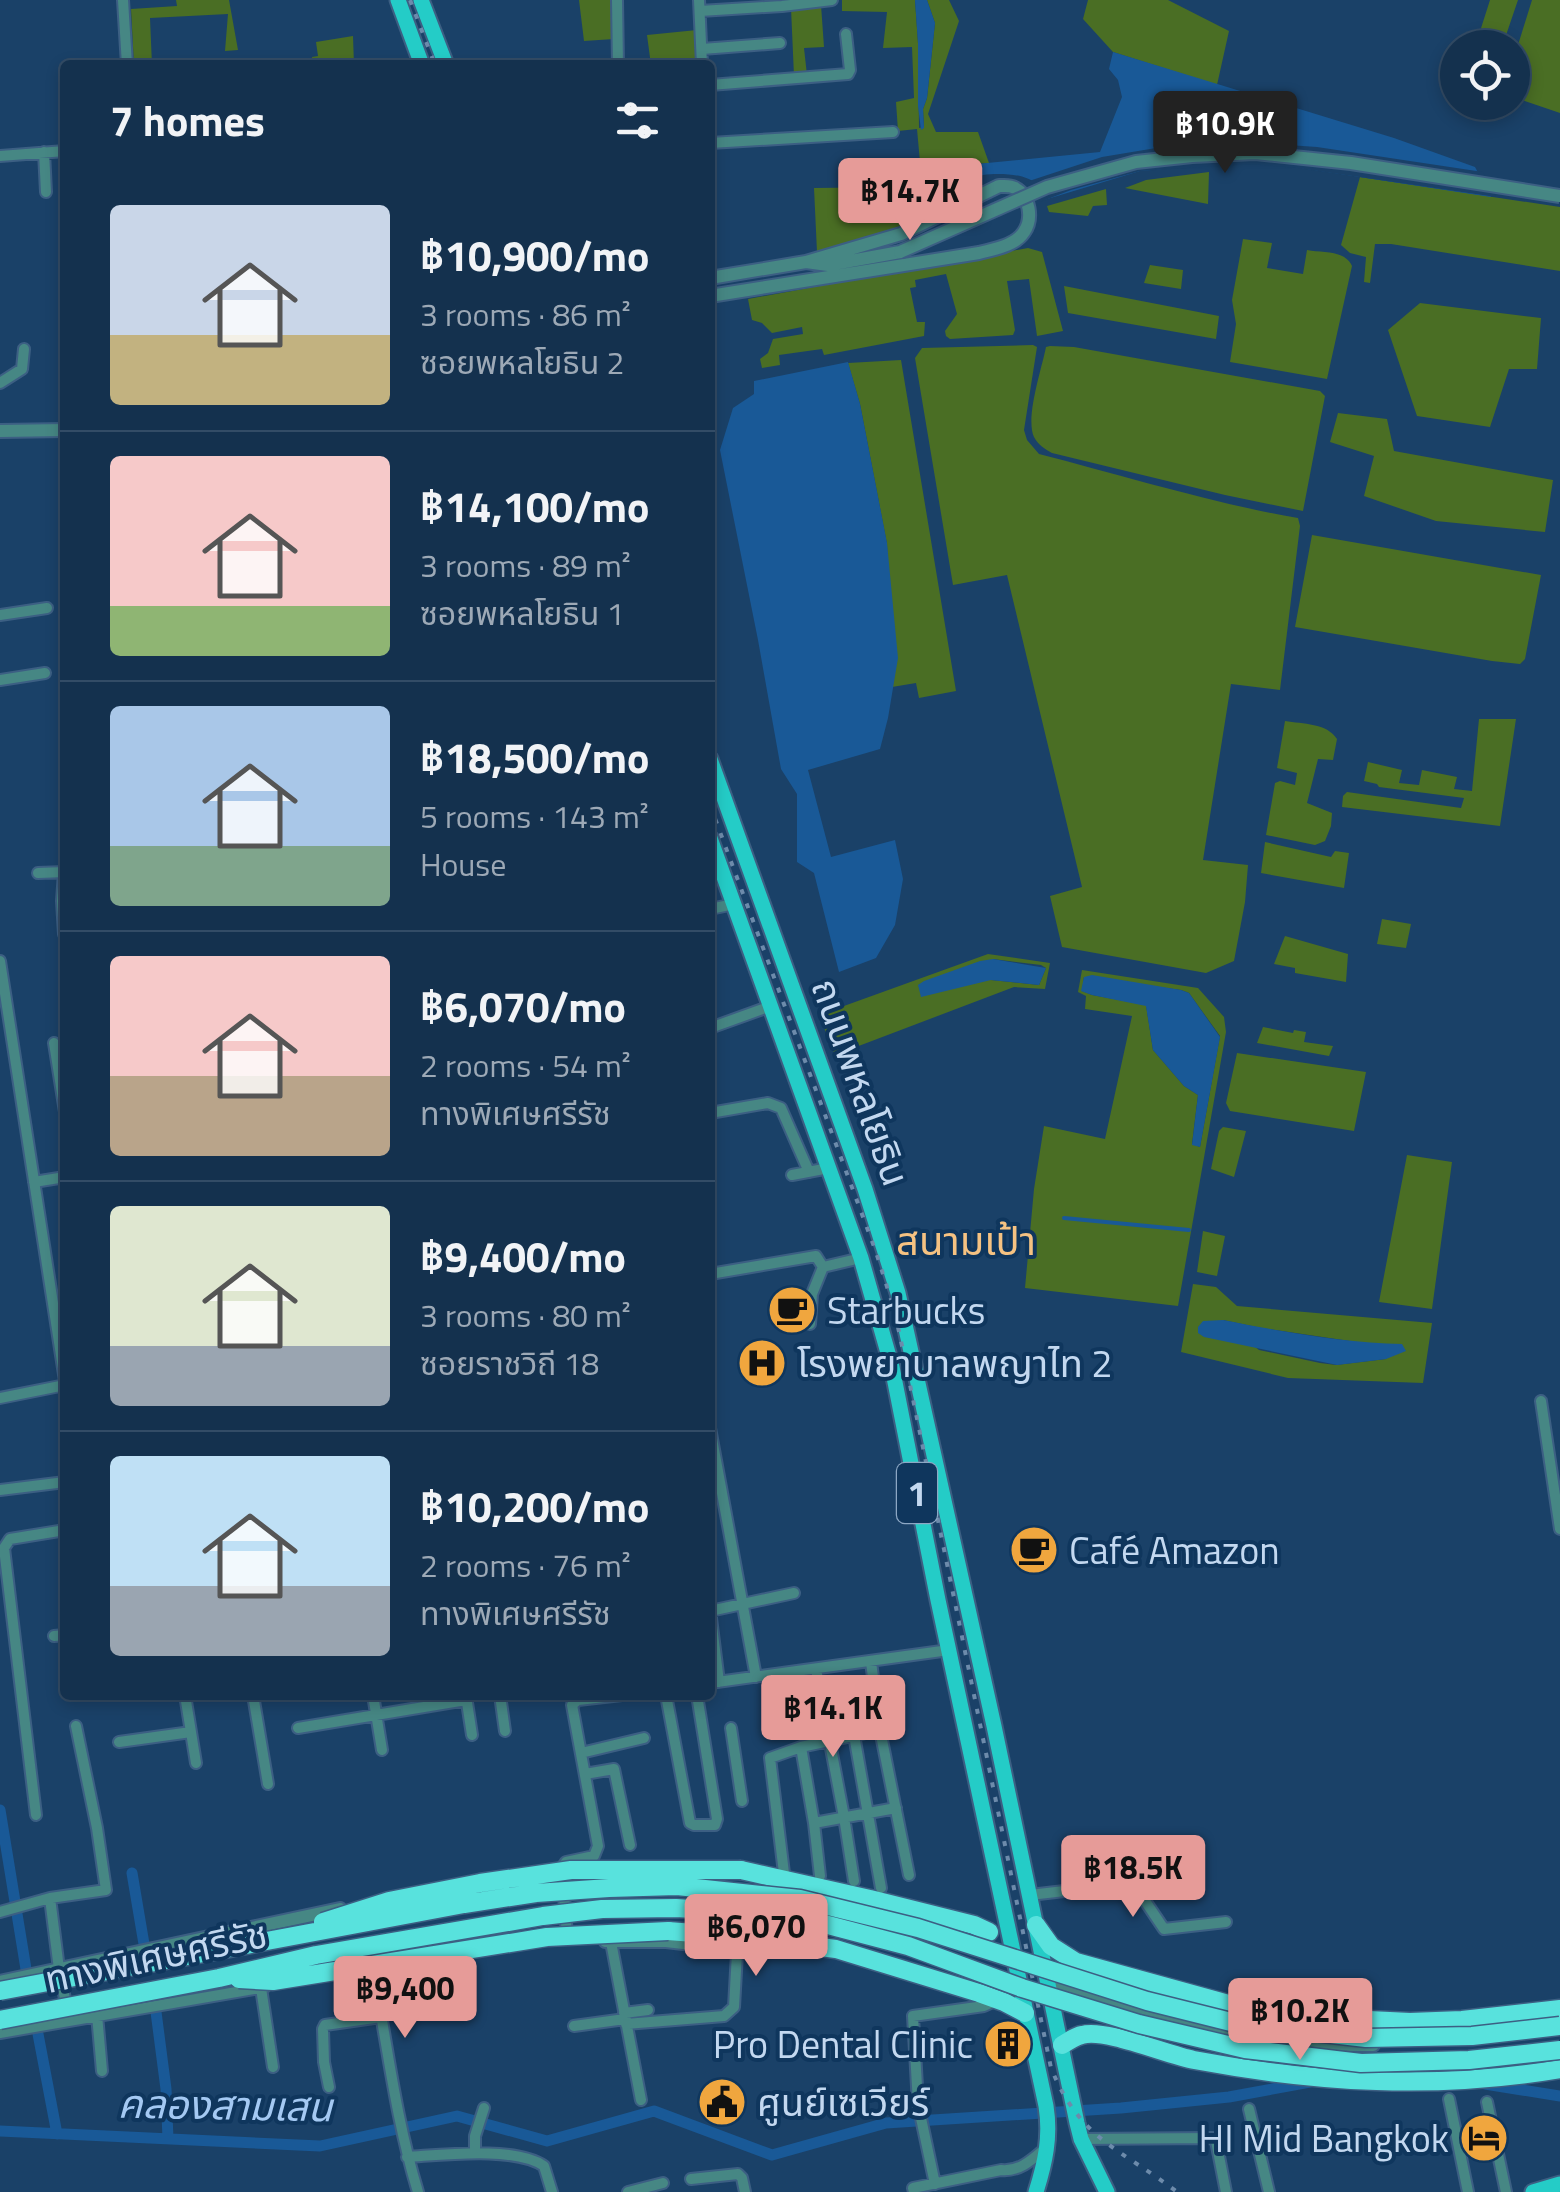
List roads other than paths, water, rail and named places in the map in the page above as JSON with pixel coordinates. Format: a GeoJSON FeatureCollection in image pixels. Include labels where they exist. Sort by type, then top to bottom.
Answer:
{"type":"FeatureCollection","features":[{"type":"Feature","properties":{"kind":"highway"},"geometry":{"type":"LineString","coordinates":[[276,1940],[389,1901],[571,1870],[741,1870],[848,1892],[998,1932]]}},
{"type":"Feature","properties":{"kind":"highway","name":"ทางพิเศษศรีรัช"},"geometry":{"type":"LineString","coordinates":[[0,1991],[536,1893],[677,1886],[817,1903],[918,1928],[1147,2002],[1235,2023],[1366,2038],[1472,2036],[1560,2026]]}},
{"type":"Feature","properties":{"kind":"highway","name":"ทางพิเศษศรีรัช"},"geometry":{"type":"LineString","coordinates":[[0,2020],[316,1955],[543,1916],[657,1908],[790,1914],[908,1946],[1022,1988],[1139,2024],[1245,2049],[1361,2063],[1469,2060],[1560,2050]]}},
{"type":"Feature","properties":{"kind":"highway"},"geometry":{"type":"LineString","coordinates":[[1036,1925],[1051,1946],[1066,1957],[1243,2008],[1369,2021],[1462,2020],[1560,2009]]}},
{"type":"Feature","properties":{"kind":"highway"},"geometry":{"type":"LineString","coordinates":[[218,1978],[273,1981],[547,1937],[668,1931],[836,1948],[998,2000],[1025,2013]]}},
{"type":"Feature","properties":{"kind":"highway"},"geometry":{"type":"LineString","coordinates":[[1062,2046],[1086,2033],[1186,2058],[1273,2073],[1361,2082],[1449,2082],[1560,2069]]}},
{"type":"Feature","properties":{"kind":"main road"},"geometry":{"type":"LineString","coordinates":[[398,0],[420,60]]}},
{"type":"Feature","properties":{"kind":"main road"},"geometry":{"type":"LineString","coordinates":[[421,0],[444,60]]}},
{"type":"Feature","properties":{"kind":"main road","name":"ถนนพหลโยธิน"},"geometry":{"type":"LineString","coordinates":[[715,773],[878,1227],[898,1293],[1079,2131],[1107,2192]]}},
{"type":"Feature","properties":{"kind":"main road","name":"ถนนพหลโยธิน"},"geometry":{"type":"LineString","coordinates":[[716,873],[734,904],[829,1168],[861,1258],[892,1367],[949,1650],[998,1932],[1025,2013],[1046,2106],[1048,2146],[1036,2192]]}},
{"type":"Feature","properties":{"kind":"main road"},"geometry":{"type":"LineString","coordinates":[[777,1023],[802,1013]]}},
{"type":"Feature","properties":{"kind":"main road"},"geometry":{"type":"LineString","coordinates":[[923,1524],[948,1519]]}},
{"type":"Feature","properties":{"kind":"main road"},"geometry":{"type":"LineString","coordinates":[[1533,2192],[1560,2184]]}},
{"type":"Feature","properties":{"kind":"street"},"geometry":{"type":"LineString","coordinates":[[122,0],[127,60]]}},
{"type":"Feature","properties":{"kind":"street"},"geometry":{"type":"LineString","coordinates":[[617,0],[618,60]]}},
{"type":"Feature","properties":{"kind":"street"},"geometry":{"type":"LineString","coordinates":[[702,60],[699,5],[782,6],[832,0]]}},
{"type":"Feature","properties":{"kind":"street"},"geometry":{"type":"LineString","coordinates":[[715,85],[848,74],[846,34]]}},
{"type":"Feature","properties":{"kind":"street"},"geometry":{"type":"LineString","coordinates":[[702,49],[780,43]]}},
{"type":"Feature","properties":{"kind":"street"},"geometry":{"type":"LineString","coordinates":[[715,143],[893,132]]}},
{"type":"Feature","properties":{"kind":"street"},"geometry":{"type":"LineString","coordinates":[[0,156],[60,150]]}},
{"type":"Feature","properties":{"kind":"street"},"geometry":{"type":"LineString","coordinates":[[44,152],[46,192]]}},
{"type":"Feature","properties":{"kind":"street"},"geometry":{"type":"LineString","coordinates":[[807,279],[828,266],[900,252],[1047,187],[1136,162],[1255,153],[1351,163],[1560,196]]}},
{"type":"Feature","properties":{"kind":"street"},"geometry":{"type":"LineString","coordinates":[[715,277],[806,262],[901,234],[999,186],[1018,189],[1029,209],[1024,232],[1008,245],[979,253],[715,295]]}},
{"type":"Feature","properties":{"kind":"street"},"geometry":{"type":"LineString","coordinates":[[806,262],[828,266]]}},
{"type":"Feature","properties":{"kind":"street"},"geometry":{"type":"LineString","coordinates":[[0,384],[22,369],[24,349]]}},
{"type":"Feature","properties":{"kind":"street"},"geometry":{"type":"LineString","coordinates":[[0,432],[60,430]]}},
{"type":"Feature","properties":{"kind":"street"},"geometry":{"type":"LineString","coordinates":[[0,614],[47,608]]}},
{"type":"Feature","properties":{"kind":"street"},"geometry":{"type":"LineString","coordinates":[[0,680],[44,673]]}},
{"type":"Feature","properties":{"kind":"street"},"geometry":{"type":"LineString","coordinates":[[38,874],[60,872]]}},
{"type":"Feature","properties":{"kind":"street"},"geometry":{"type":"LineString","coordinates":[[715,908],[734,904]]}},
{"type":"Feature","properties":{"kind":"street"},"geometry":{"type":"LineString","coordinates":[[48,935],[60,934]]}},
{"type":"Feature","properties":{"kind":"street"},"geometry":{"type":"LineString","coordinates":[[0,961],[60,1351]]}},
{"type":"Feature","properties":{"kind":"street"},"geometry":{"type":"LineString","coordinates":[[715,1026],[771,1006]]}},
{"type":"Feature","properties":{"kind":"street"},"geometry":{"type":"LineString","coordinates":[[54,1042],[60,1080]]}},
{"type":"Feature","properties":{"kind":"street"},"geometry":{"type":"LineString","coordinates":[[715,1112],[768,1103],[781,1108],[809,1172]]}},
{"type":"Feature","properties":{"kind":"street"},"geometry":{"type":"LineString","coordinates":[[792,1175],[829,1168]]}},
{"type":"Feature","properties":{"kind":"street"},"geometry":{"type":"LineString","coordinates":[[34,1182],[60,1177]]}},
{"type":"Feature","properties":{"kind":"street"},"geometry":{"type":"LineString","coordinates":[[715,1273],[816,1256],[823,1266]]}},
{"type":"Feature","properties":{"kind":"street"},"geometry":{"type":"LineString","coordinates":[[823,1266],[861,1258]]}},
{"type":"Feature","properties":{"kind":"street"},"geometry":{"type":"LineString","coordinates":[[810,1324],[812,1294],[823,1266]]}},
{"type":"Feature","properties":{"kind":"street"},"geometry":{"type":"LineString","coordinates":[[0,1398],[60,1384]]}},
{"type":"Feature","properties":{"kind":"street"},"geometry":{"type":"LineString","coordinates":[[1541,1401],[1560,1527]]}},
{"type":"Feature","properties":{"kind":"street"},"geometry":{"type":"LineString","coordinates":[[715,1456],[756,1677]]}},
{"type":"Feature","properties":{"kind":"street"},"geometry":{"type":"LineString","coordinates":[[0,1490],[60,1483]]}},
{"type":"Feature","properties":{"kind":"street"},"geometry":{"type":"LineString","coordinates":[[36,1814],[4,1548],[10,1539],[60,1531]]}},
{"type":"Feature","properties":{"kind":"street"},"geometry":{"type":"LineString","coordinates":[[715,1609],[794,1593]]}},
{"type":"Feature","properties":{"kind":"street"},"geometry":{"type":"LineString","coordinates":[[715,1682],[949,1650]]}},
{"type":"Feature","properties":{"kind":"street"},"geometry":{"type":"LineString","coordinates":[[871,1662],[880,1730],[909,1875]]}},
{"type":"Feature","properties":{"kind":"street"},"geometry":{"type":"LineString","coordinates":[[0,1982],[472,1882],[562,1868],[589,1874],[742,1879],[848,1892],[844,1818],[816,1669]]}},
{"type":"Feature","properties":{"kind":"street"},"geometry":{"type":"LineString","coordinates":[[186,1700],[196,1763]]}},
{"type":"Feature","properties":{"kind":"street"},"geometry":{"type":"LineString","coordinates":[[254,1700],[268,1784]]}},
{"type":"Feature","properties":{"kind":"street"},"geometry":{"type":"LineString","coordinates":[[374,1700],[382,1750]]}},
{"type":"Feature","properties":{"kind":"street"},"geometry":{"type":"LineString","coordinates":[[298,1728],[455,1700]]}},
{"type":"Feature","properties":{"kind":"street"},"geometry":{"type":"LineString","coordinates":[[466,1700],[472,1735]]}},
{"type":"Feature","properties":{"kind":"street"},"geometry":{"type":"LineString","coordinates":[[501,1700],[505,1731]]}},
{"type":"Feature","properties":{"kind":"street"},"geometry":{"type":"LineString","coordinates":[[574,2026],[625,2019],[724,2016],[734,2007],[737,1952],[666,1942],[580,1942],[567,1936],[562,1868],[566,1862],[594,1856],[598,1846],[572,1705],[578,1700]]}},
{"type":"Feature","properties":{"kind":"street"},"geometry":{"type":"LineString","coordinates":[[667,1700],[690,1822],[715,1825],[698,1700]]}},
{"type":"Feature","properties":{"kind":"street"},"geometry":{"type":"LineString","coordinates":[[0,1912],[50,1898],[106,1890],[98,1828],[76,1726]]}},
{"type":"Feature","properties":{"kind":"street"},"geometry":{"type":"LineString","coordinates":[[731,1728],[742,1801]]}},
{"type":"Feature","properties":{"kind":"street"},"geometry":{"type":"LineString","coordinates":[[784,1873],[769,1762],[773,1756],[880,1730]]}},
{"type":"Feature","properties":{"kind":"street"},"geometry":{"type":"LineString","coordinates":[[119,1742],[191,1732]]}},
{"type":"Feature","properties":{"kind":"street"},"geometry":{"type":"LineString","coordinates":[[854,1735],[881,1888]]}},
{"type":"Feature","properties":{"kind":"street"},"geometry":{"type":"LineString","coordinates":[[582,1753],[644,1738]]}},
{"type":"Feature","properties":{"kind":"street"},"geometry":{"type":"LineString","coordinates":[[800,1747],[820,1876]]}},
{"type":"Feature","properties":{"kind":"street"},"geometry":{"type":"LineString","coordinates":[[710,1768],[735,1764]]}},
{"type":"Feature","properties":{"kind":"street"},"geometry":{"type":"LineString","coordinates":[[585,1774],[614,1769],[630,1845]]}},
{"type":"Feature","properties":{"kind":"street"},"geometry":{"type":"LineString","coordinates":[[814,1823],[896,1808]]}},
{"type":"Feature","properties":{"kind":"street"},"geometry":{"type":"LineString","coordinates":[[1030,1896],[1158,1877]]}},
{"type":"Feature","properties":{"kind":"street"},"geometry":{"type":"LineString","coordinates":[[1133,1883],[1164,1929],[1226,1922]]}},
{"type":"Feature","properties":{"kind":"street"},"geometry":{"type":"LineString","coordinates":[[50,1898],[58,1970],[70,2020]]}},
{"type":"Feature","properties":{"kind":"street"},"geometry":{"type":"LineString","coordinates":[[360,1905],[388,2069],[418,2192]]}},
{"type":"Feature","properties":{"kind":"street"},"geometry":{"type":"LineString","coordinates":[[0,2032],[567,1936]]}},
{"type":"Feature","properties":{"kind":"street"},"geometry":{"type":"LineString","coordinates":[[611,1942],[640,2100]]}},
{"type":"Feature","properties":{"kind":"street"},"geometry":{"type":"LineString","coordinates":[[1116,2039],[1132,1978]]}},
{"type":"Feature","properties":{"kind":"street"},"geometry":{"type":"LineString","coordinates":[[1048,1982],[1164,2016],[1258,2037],[1338,2046],[1474,2043],[1560,2034]]}},
{"type":"Feature","properties":{"kind":"street"},"geometry":{"type":"LineString","coordinates":[[261,1988],[273,2066]]}},
{"type":"Feature","properties":{"kind":"street"},"geometry":{"type":"LineString","coordinates":[[934,2184],[920,2114],[913,2016],[984,2006],[998,2000]]}},
{"type":"Feature","properties":{"kind":"street"},"geometry":{"type":"LineString","coordinates":[[625,2019],[648,2010]]}},
{"type":"Feature","properties":{"kind":"street"},"geometry":{"type":"LineString","coordinates":[[97,2015],[102,2071]]}},
{"type":"Feature","properties":{"kind":"street"},"geometry":{"type":"LineString","coordinates":[[330,2087],[322,2029],[325,2025],[381,2017]]}},
{"type":"Feature","properties":{"kind":"street"},"geometry":{"type":"LineString","coordinates":[[1449,2100],[1468,2192]]}},
{"type":"Feature","properties":{"kind":"street"},"geometry":{"type":"LineString","coordinates":[[1487,2102],[1506,2192]]}},
{"type":"Feature","properties":{"kind":"street"},"geometry":{"type":"LineString","coordinates":[[1249,2108],[1269,2192]]}},
{"type":"Feature","properties":{"kind":"street"},"geometry":{"type":"LineString","coordinates":[[475,2153],[482,2113]]}},
{"type":"Feature","properties":{"kind":"street"},"geometry":{"type":"LineString","coordinates":[[1079,2131],[1212,2138],[1216,2141],[1226,2192]]}},
{"type":"Feature","properties":{"kind":"street"},"geometry":{"type":"LineString","coordinates":[[914,2190],[1001,2170],[1012,2172],[1031,2162],[1048,2146]]}},
{"type":"Feature","properties":{"kind":"street"},"geometry":{"type":"LineString","coordinates":[[407,2157],[475,2153],[540,2162],[552,2192]]}},
{"type":"Feature","properties":{"kind":"street"},"geometry":{"type":"LineString","coordinates":[[692,2178],[738,2174],[742,2176],[745,2192]]}},
{"type":"Feature","properties":{"kind":"street"},"geometry":{"type":"LineString","coordinates":[[628,2192],[663,2183]]}},
{"type":"Feature","properties":{"kind":"water"},"geometry":{"type":"Polygon","coordinates":[[[915,0],[927,0],[935,23],[921,130],[918,106],[915,0]]]}},
{"type":"Feature","properties":{"kind":"water"},"geometry":{"type":"Polygon","coordinates":[[[1113,52],[1394,138],[1475,167],[1491,197],[1255,161],[1140,171],[1044,200],[1031,180],[1003,174],[983,175],[919,209],[916,190],[922,185],[977,164],[1100,152],[1122,97],[1118,80],[1109,69],[1113,52]]]}},
{"type":"Feature","properties":{"kind":"water"},"geometry":{"type":"Polygon","coordinates":[[[848,362],[887,543],[898,658],[880,749],[808,770],[831,857],[895,840],[903,879],[895,925],[876,958],[839,972],[814,873],[797,862],[797,794],[781,769],[720,450],[733,408],[754,394],[754,381],[848,362]]]}},
{"type":"Feature","properties":{"kind":"water"},"geometry":{"type":"Polygon","coordinates":[[[993,959],[1046,968],[1039,985],[991,980],[921,997],[918,985],[924,981],[993,959]]]}},
{"type":"Feature","properties":{"kind":"water"},"geometry":{"type":"Polygon","coordinates":[[[1092,975],[1189,993],[1220,1037],[1200,1147],[1192,1145],[1198,1095],[1184,1086],[1153,1050],[1146,1006],[1081,991],[1084,977],[1092,975]]]}},
{"type":"Feature","properties":{"kind":"water"},"geometry":{"type":"Polygon","coordinates":[[[1223,1320],[1335,1339],[1402,1344],[1406,1351],[1386,1359],[1337,1365],[1198,1333],[1203,1321],[1223,1320]]]}},
{"type":"Feature","properties":{"kind":"waterway"},"geometry":{"type":"LineString","coordinates":[[1064,1218],[1189,1230]]}},
{"type":"Feature","properties":{"kind":"waterway"},"geometry":{"type":"LineString","coordinates":[[0,1810],[26,1969]]}},
{"type":"Feature","properties":{"kind":"waterway"},"geometry":{"type":"LineString","coordinates":[[132,1873],[144,1944]]}},
{"type":"Feature","properties":{"kind":"waterway"},"geometry":{"type":"LineString","coordinates":[[156,2012],[168,2139]]}},
{"type":"Feature","properties":{"kind":"waterway"},"geometry":{"type":"LineString","coordinates":[[38,2034],[57,2134]]}},
{"type":"Feature","properties":{"kind":"waterway","name":"คลองสามเสน"},"geometry":{"type":"LineString","coordinates":[[1392,2068],[1433,2075]]}},
{"type":"Feature","properties":{"kind":"waterway","name":"คลองสามเสน"},"geometry":{"type":"LineString","coordinates":[[0,2131],[320,2146],[457,2116],[547,2141],[654,2111],[772,2155],[886,2123],[1121,2108],[1229,2097],[1310,2082]]}},
{"type":"Feature","properties":{"kind":"waterway","name":"คลองสามเสน"},"geometry":{"type":"LineString","coordinates":[[1485,2084],[1560,2096]]}},
{"type":"Feature","properties":{"kind":"railway"},"geometry":{"type":"LineString","coordinates":[[410,0],[433,60]]}},
{"type":"Feature","properties":{"kind":"railway"},"geometry":{"type":"LineString","coordinates":[[715,818],[895,1312],[1051,2068],[1075,2112],[1089,2128],[1177,2192]]}},
{"type":"Feature","properties":{"kind":"place","name":"Starbucks"},"geometry":{"type":"Point","coordinates":[792,1310]}},
{"type":"Feature","properties":{"kind":"place","name":"โรงพยาบาลพญาไท 2"},"geometry":{"type":"Point","coordinates":[762,1363]}},
{"type":"Feature","properties":{"kind":"place","name":"Café Amazon"},"geometry":{"type":"Point","coordinates":[1034,1550]}},
{"type":"Feature","properties":{"kind":"place","name":"Pro Dental Clinic"},"geometry":{"type":"Point","coordinates":[1008,2044]}},
{"type":"Feature","properties":{"kind":"place","name":"ศูนย์เซเวียร์"},"geometry":{"type":"Point","coordinates":[722,2102]}},
{"type":"Feature","properties":{"kind":"place","name":"HI Mid Bangkok"},"geometry":{"type":"Point","coordinates":[1484,2138]}},
{"type":"Feature","properties":{"kind":"district","name":"สนามเป้า"},"geometry":{"type":"Point","coordinates":[966,1240]}}]}
